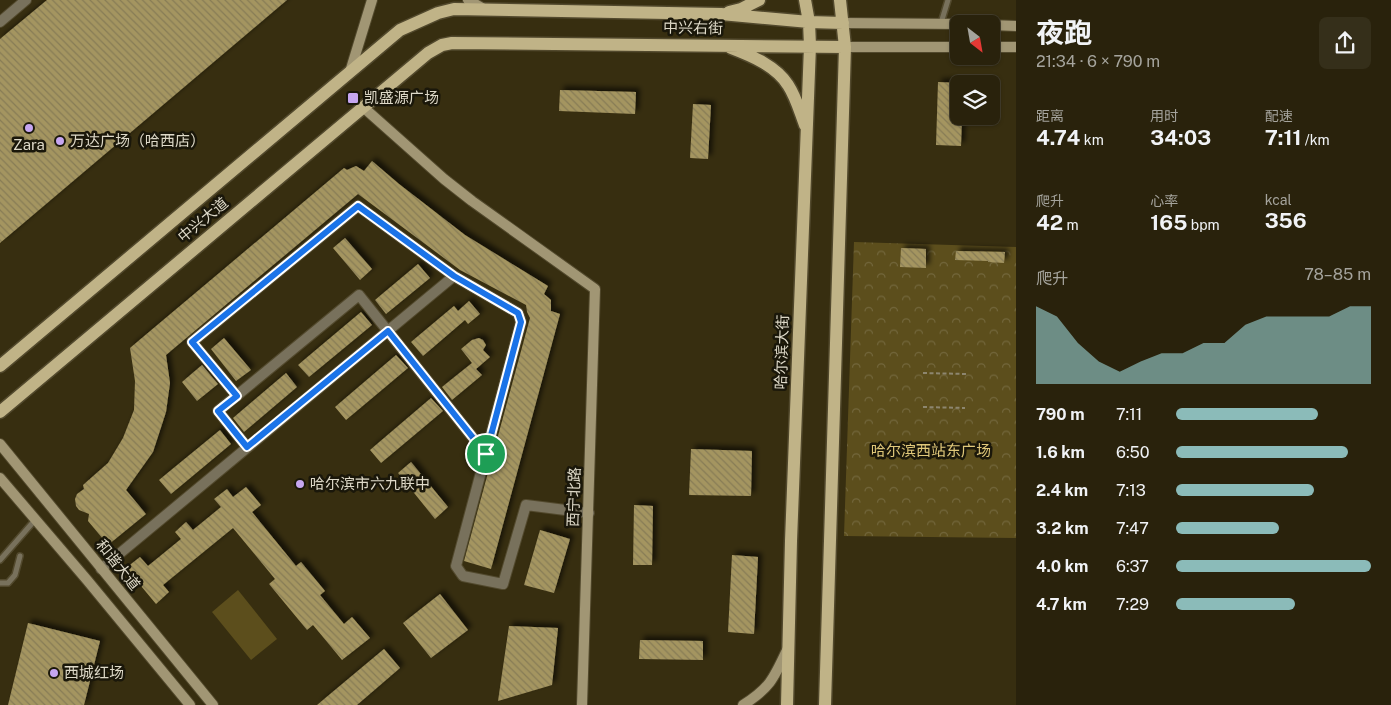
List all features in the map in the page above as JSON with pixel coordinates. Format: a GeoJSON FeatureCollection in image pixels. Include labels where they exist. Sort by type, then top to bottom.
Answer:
{"type":"FeatureCollection","features":[{"type":"Feature","properties":{"kind":"main road"},"geometry":{"type":"LineString","coordinates":[[350,72],[372,0]]}},
{"type":"Feature","properties":{"kind":"main road"},"geometry":{"type":"LineString","coordinates":[[468,0],[485,10]]}},
{"type":"Feature","properties":{"kind":"main road"},"geometry":{"type":"LineString","coordinates":[[721,14],[741,9],[759,0]]}},
{"type":"Feature","properties":{"kind":"main road","name":"哈尔滨大街"},"geometry":{"type":"LineString","coordinates":[[787,705],[810,46],[809,22],[805,0]]}},
{"type":"Feature","properties":{"kind":"main road"},"geometry":{"type":"LineString","coordinates":[[826,705],[845,47],[840,0]]}},
{"type":"Feature","properties":{"kind":"main road","name":"中兴右街"},"geometry":{"type":"LineString","coordinates":[[400,30],[438,13],[454,9],[721,14],[809,22],[950,24]]}},
{"type":"Feature","properties":{"kind":"main road"},"geometry":{"type":"LineString","coordinates":[[1000,25],[1016,26]]}},
{"type":"Feature","properties":{"kind":"main road","name":"中兴大道"},"geometry":{"type":"LineString","coordinates":[[0,366],[400,30]]}},
{"type":"Feature","properties":{"kind":"main road","name":"中兴右街"},"geometry":{"type":"LineString","coordinates":[[428,53],[452,42],[950,47]]}},
{"type":"Feature","properties":{"kind":"main road"},"geometry":{"type":"LineString","coordinates":[[721,45],[760,61],[780,76],[788,85],[807,129]]}},
{"type":"Feature","properties":{"kind":"main road"},"geometry":{"type":"LineString","coordinates":[[1000,47],[1016,47]]}},
{"type":"Feature","properties":{"kind":"main road","name":"中兴大道"},"geometry":{"type":"LineString","coordinates":[[0,412],[428,53]]}},
{"type":"Feature","properties":{"kind":"main road","name":"西宁北路"},"geometry":{"type":"LineString","coordinates":[[363,107],[444,179],[595,290],[582,705]]}},
{"type":"Feature","properties":{"kind":"main road","name":"和谐大道"},"geometry":{"type":"LineString","coordinates":[[0,444],[212,705]]}},
{"type":"Feature","properties":{"kind":"main road"},"geometry":{"type":"LineString","coordinates":[[0,478],[190,705]]}},
{"type":"Feature","properties":{"kind":"main road"},"geometry":{"type":"LineString","coordinates":[[743,705],[762,693],[774,678],[788,647]]}},
{"type":"Feature","properties":{"kind":"street"},"geometry":{"type":"LineString","coordinates":[[0,22],[26,0]]}},
{"type":"Feature","properties":{"kind":"street"},"geometry":{"type":"LineString","coordinates":[[237,396],[192,342],[358,206],[454,276],[518,313],[521,322],[456,566],[463,576],[503,584],[526,505],[589,513]]}},
{"type":"Feature","properties":{"kind":"street"},"geometry":{"type":"LineString","coordinates":[[101,569],[454,276]]}},
{"type":"Feature","properties":{"kind":"street"},"geometry":{"type":"LineString","coordinates":[[247,447],[218,411],[359,296],[486,454]]}},
{"type":"Feature","properties":{"kind":"lane"},"geometry":{"type":"LineString","coordinates":[[941,23],[948,0]]}},
{"type":"Feature","properties":{"kind":"lane"},"geometry":{"type":"LineString","coordinates":[[0,560],[35,520]]}},
{"type":"Feature","properties":{"kind":"lane"},"geometry":{"type":"LineString","coordinates":[[0,583],[8,583],[13,578],[20,556]]}},
{"type":"Feature","properties":{"kind":"path"},"geometry":{"type":"LineString","coordinates":[[923,373],[967,374]]}},
{"type":"Feature","properties":{"kind":"path"},"geometry":{"type":"LineString","coordinates":[[923,407],[966,408]]}},
{"type":"Feature","properties":{"kind":"green space","name":"哈尔滨西站东广场"},"geometry":{"type":"Polygon","coordinates":[[[854,242],[1016,247],[1016,538],[844,536],[854,242]]]}},
{"type":"Feature","properties":{"kind":"green space"},"geometry":{"type":"Polygon","coordinates":[[[238,590],[277,639],[251,660],[212,612],[238,590]]]}},
{"type":"Feature","properties":{"kind":"building","name":"万达广场（哈西店）"},"geometry":{"type":"Polygon","coordinates":[[[47,0],[287,0],[0,243],[0,39],[47,0]]]}},
{"type":"Feature","properties":{"kind":"building"},"geometry":{"type":"Polygon","coordinates":[[[938,82],[950,83],[950,125],[962,125],[961,146],[936,145],[938,82]]]}},
{"type":"Feature","properties":{"kind":"building"},"geometry":{"type":"Polygon","coordinates":[[[560,90],[636,92],[635,114],[559,111],[560,90]]]}},
{"type":"Feature","properties":{"kind":"building"},"geometry":{"type":"Polygon","coordinates":[[[693,104],[711,105],[708,159],[690,158],[693,104]]]}},
{"type":"Feature","properties":{"kind":"building"},"geometry":{"type":"Polygon","coordinates":[[[372,161],[465,235],[548,286],[544,294],[551,300],[551,311],[560,314],[491,569],[464,561],[530,318],[526,305],[460,270],[358,194],[166,355],[170,383],[166,412],[153,452],[126,490],[146,514],[108,545],[88,521],[89,514],[79,510],[76,506],[75,499],[77,494],[84,489],[83,485],[108,463],[123,438],[134,410],[135,381],[130,348],[344,168],[347,170],[356,166],[364,171],[372,161]]]}},
{"type":"Feature","properties":{"kind":"building"},"geometry":{"type":"Polygon","coordinates":[[[345,238],[372,269],[360,280],[333,248],[345,238]]]}},
{"type":"Feature","properties":{"kind":"building"},"geometry":{"type":"Polygon","coordinates":[[[901,248],[926,249],[926,268],[900,267],[901,248]]]}},
{"type":"Feature","properties":{"kind":"building"},"geometry":{"type":"Polygon","coordinates":[[[956,251],[1005,252],[1004,263],[955,260],[956,251]]]}},
{"type":"Feature","properties":{"kind":"building"},"geometry":{"type":"Polygon","coordinates":[[[418,264],[430,278],[386,314],[375,300],[418,264]]]}},
{"type":"Feature","properties":{"kind":"building"},"geometry":{"type":"Polygon","coordinates":[[[469,301],[480,314],[468,324],[465,320],[423,356],[411,342],[454,306],[458,311],[469,301]]]}},
{"type":"Feature","properties":{"kind":"building"},"geometry":{"type":"Polygon","coordinates":[[[361,312],[372,325],[309,377],[298,365],[361,312]]]}},
{"type":"Feature","properties":{"kind":"building"},"geometry":{"type":"Polygon","coordinates":[[[224,338],[251,370],[236,381],[211,349],[224,338]]]}},
{"type":"Feature","properties":{"kind":"building"},"geometry":{"type":"Polygon","coordinates":[[[479,338],[486,345],[483,350],[490,357],[476,369],[482,375],[452,400],[442,387],[472,363],[461,349],[472,340],[479,338]]]}},
{"type":"Feature","properties":{"kind":"building"},"geometry":{"type":"Polygon","coordinates":[[[396,355],[408,368],[346,420],[335,407],[396,355]]]}},
{"type":"Feature","properties":{"kind":"building"},"geometry":{"type":"Polygon","coordinates":[[[202,365],[218,384],[197,401],[182,382],[202,365]]]}},
{"type":"Feature","properties":{"kind":"building"},"geometry":{"type":"Polygon","coordinates":[[[286,373],[297,387],[244,432],[233,418],[286,373]]]}},
{"type":"Feature","properties":{"kind":"building"},"geometry":{"type":"Polygon","coordinates":[[[431,398],[443,411],[381,463],[370,450],[431,398]]]}},
{"type":"Feature","properties":{"kind":"building"},"geometry":{"type":"Polygon","coordinates":[[[220,430],[231,444],[171,494],[159,480],[220,430]]]}},
{"type":"Feature","properties":{"kind":"building"},"geometry":{"type":"Polygon","coordinates":[[[691,449],[752,451],[751,496],[689,495],[691,449]]]}},
{"type":"Feature","properties":{"kind":"building"},"geometry":{"type":"Polygon","coordinates":[[[411,462],[448,507],[435,519],[398,473],[411,462]]]}},
{"type":"Feature","properties":{"kind":"building"},"geometry":{"type":"Polygon","coordinates":[[[246,487],[261,505],[252,512],[296,566],[301,562],[325,591],[320,595],[344,624],[352,617],[370,638],[342,660],[313,625],[307,630],[269,584],[275,579],[233,528],[163,585],[169,592],[156,604],[126,568],[140,557],[148,566],[181,539],[175,532],[186,522],[193,530],[221,507],[214,499],[227,489],[233,497],[246,487]]]}},
{"type":"Feature","properties":{"kind":"building"},"geometry":{"type":"Polygon","coordinates":[[[634,505],[653,506],[652,565],[633,565],[634,505]]]}},
{"type":"Feature","properties":{"kind":"building"},"geometry":{"type":"Polygon","coordinates":[[[540,530],[570,539],[554,593],[524,585],[540,530]]]}},
{"type":"Feature","properties":{"kind":"building"},"geometry":{"type":"Polygon","coordinates":[[[732,555],[758,557],[754,634],[728,632],[732,555]]]}},
{"type":"Feature","properties":{"kind":"building"},"geometry":{"type":"Polygon","coordinates":[[[440,594],[468,630],[431,658],[403,623],[440,594]]]}},
{"type":"Feature","properties":{"kind":"building","name":"西城红场"},"geometry":{"type":"Polygon","coordinates":[[[28,623],[100,641],[84,705],[8,705],[28,623]]]}},
{"type":"Feature","properties":{"kind":"building"},"geometry":{"type":"Polygon","coordinates":[[[509,626],[558,628],[552,685],[498,701],[509,626]]]}},
{"type":"Feature","properties":{"kind":"building"},"geometry":{"type":"Polygon","coordinates":[[[640,640],[703,641],[703,660],[639,659],[640,640]]]}},
{"type":"Feature","properties":{"kind":"building"},"geometry":{"type":"Polygon","coordinates":[[[384,649],[400,668],[357,705],[317,705],[384,649]]]}},
{"type":"Feature","properties":{"kind":"place","name":"凯盛源广场"},"geometry":{"type":"Point","coordinates":[353,98]}},
{"type":"Feature","properties":{"kind":"place","name":"Zara"},"geometry":{"type":"Point","coordinates":[29,128]}},
{"type":"Feature","properties":{"kind":"place","name":"万达广场（哈西店）"},"geometry":{"type":"Point","coordinates":[60,141]}},
{"type":"Feature","properties":{"kind":"place","name":"哈尔滨市六九联中"},"geometry":{"type":"Point","coordinates":[300,484]}},
{"type":"Feature","properties":{"kind":"place","name":"西城红场"},"geometry":{"type":"Point","coordinates":[54,673]}},
{"type":"Feature","properties":{"kind":"route"},"geometry":{"type":"LineString","coordinates":[[358,206],[454,276],[518,313],[521,322],[486,454],[388,331],[247,447],[218,411],[237,396],[192,342],[358,206]]}}]}
